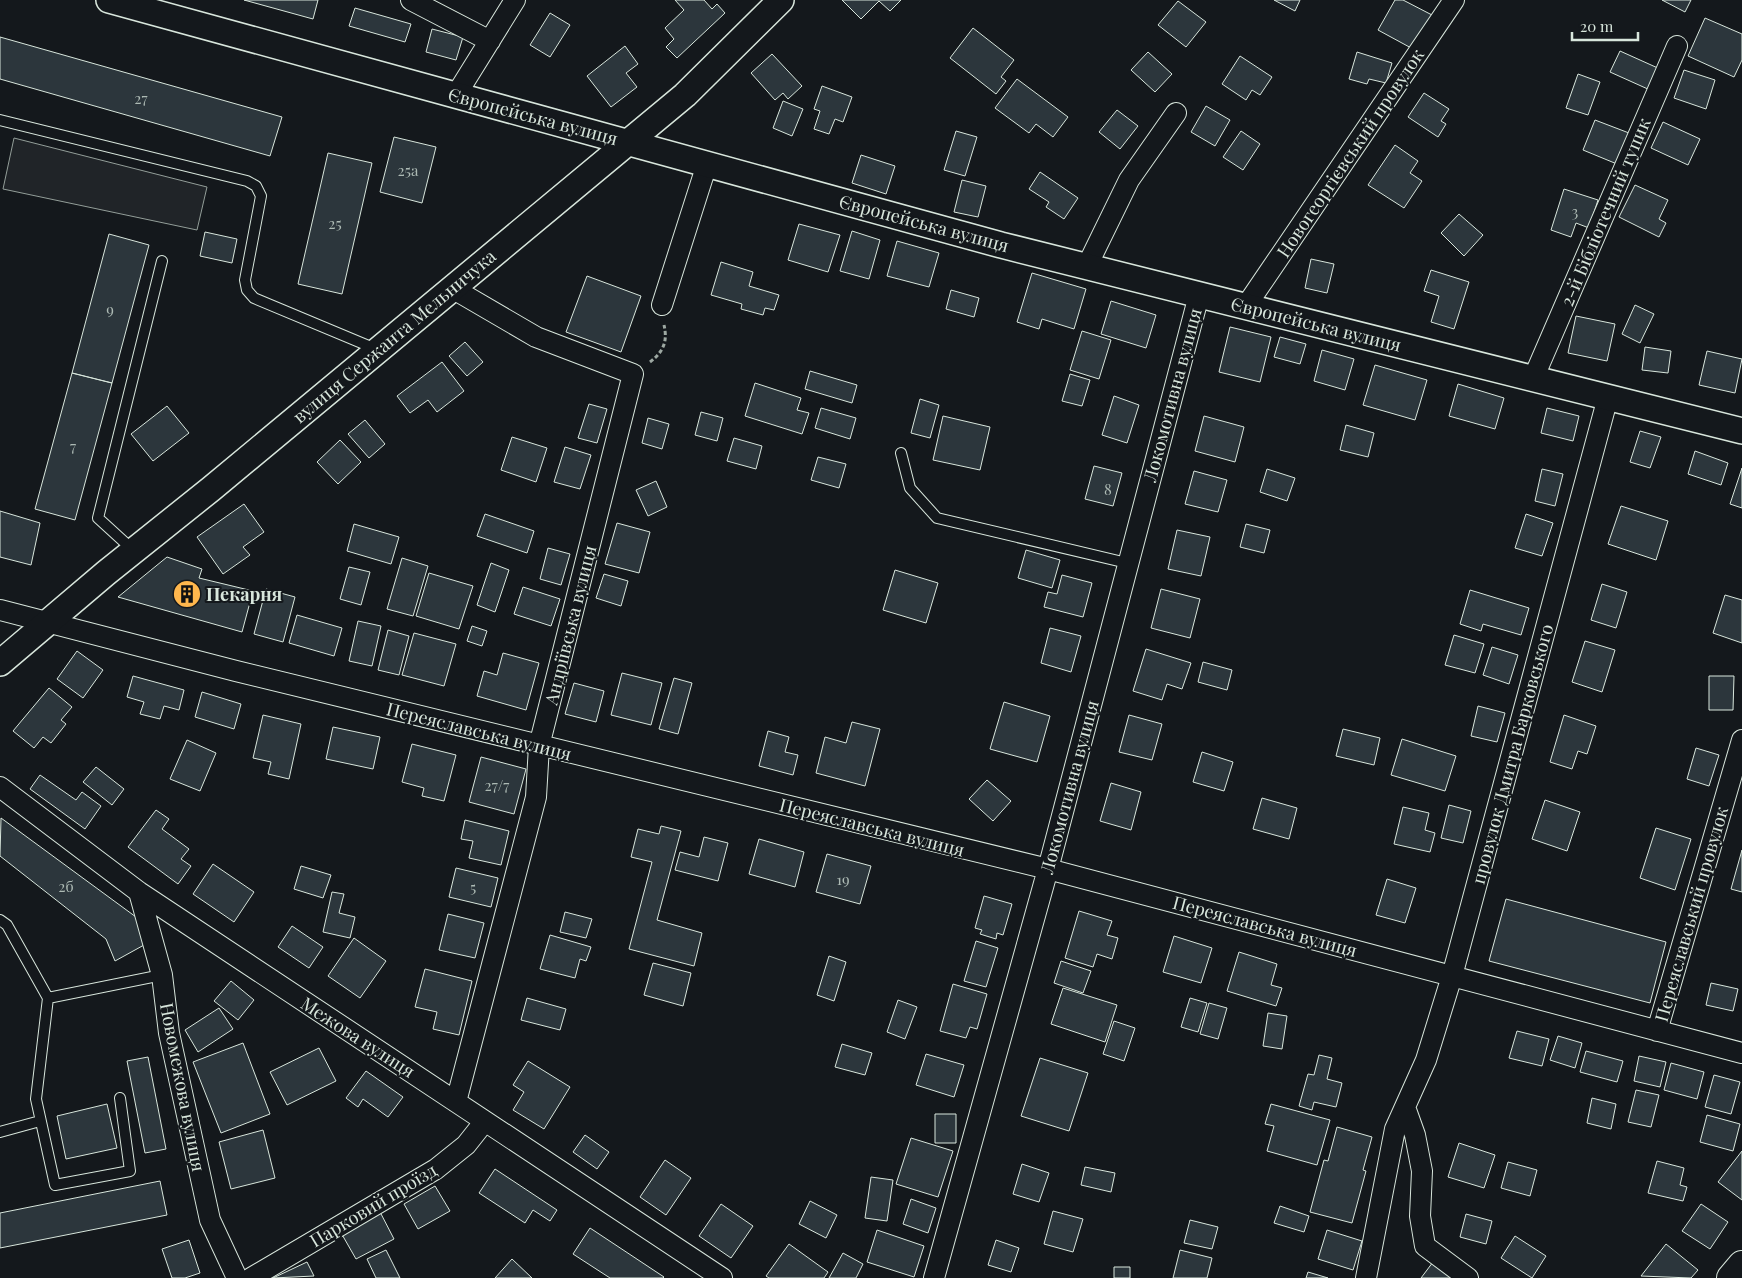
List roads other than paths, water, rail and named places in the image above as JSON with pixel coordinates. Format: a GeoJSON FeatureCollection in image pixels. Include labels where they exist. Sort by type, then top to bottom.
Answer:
{"type":"FeatureCollection","features":[{"type":"Feature","properties":{"kind":"main road"},"geometry":{"type":"LineString","coordinates":[[1732,1278],[1742,1265]]}},
{"type":"Feature","properties":{"kind":"street","name":"Європейська вулиця"},"geometry":{"type":"LineString","coordinates":[[109,0],[1087,266],[1742,431]]}},
{"type":"Feature","properties":{"kind":"street"},"geometry":{"type":"LineString","coordinates":[[411,0],[490,41]]}},
{"type":"Feature","properties":{"kind":"street"},"geometry":{"type":"LineString","coordinates":[[456,95],[515,0]]}},
{"type":"Feature","properties":{"kind":"street","name":"вулиця Сержанта Мельничука"},"geometry":{"type":"LineString","coordinates":[[0,663],[685,94],[781,0]]}},
{"type":"Feature","properties":{"kind":"street","name":"Новогеоргієвський провулок"},"geometry":{"type":"LineString","coordinates":[[1246,306],[1454,0]]}},
{"type":"Feature","properties":{"kind":"street","name":"2-й Бібліотечний тупик"},"geometry":{"type":"LineString","coordinates":[[1533,379],[1677,46]]}},
{"type":"Feature","properties":{"kind":"street"},"geometry":{"type":"LineString","coordinates":[[1087,266],[1129,180],[1176,113]]}},
{"type":"Feature","properties":{"kind":"street"},"geometry":{"type":"LineString","coordinates":[[662,305],[707,164]]}},
{"type":"Feature","properties":{"kind":"street","name":"Андріївська вулиця"},"geometry":{"type":"LineString","coordinates":[[452,288],[536,337],[633,374],[539,746],[536,796],[456,1102]]}},
{"type":"Feature","properties":{"kind":"street","name":"Локомотивна вулиця"},"geometry":{"type":"LineString","coordinates":[[934,1278],[1048,869],[1199,295]]}},
{"type":"Feature","properties":{"kind":"street","name":"провулок Дмитра Барковського"},"geometry":{"type":"LineString","coordinates":[[1366,1278],[1395,1129],[1426,1060],[1452,976],[1608,397]]}},
{"type":"Feature","properties":{"kind":"street","name":"Переяславська вулиця"},"geometry":{"type":"LineString","coordinates":[[0,610],[539,746],[1048,869],[1742,1053]]}},
{"type":"Feature","properties":{"kind":"street","name":"Переяславський провулок"},"geometry":{"type":"LineString","coordinates":[[1657,1031],[1742,740]]}},
{"type":"Feature","properties":{"kind":"street","name":"Межова вулиця"},"geometry":{"type":"LineString","coordinates":[[0,787],[139,892],[722,1278]]}},
{"type":"Feature","properties":{"kind":"street","name":"Новомежова вулиця"},"geometry":{"type":"LineString","coordinates":[[139,892],[162,975],[170,1033],[210,1220],[237,1278]]}},
{"type":"Feature","properties":{"kind":"street"},"geometry":{"type":"LineString","coordinates":[[1405,1107],[1415,1135],[1422,1171],[1420,1216],[1425,1246],[1468,1278]]}},
{"type":"Feature","properties":{"kind":"street","name":"Парковий проїзд"},"geometry":{"type":"LineString","coordinates":[[251,1278],[436,1169],[466,1145],[485,1121]]}},
{"type":"Feature","properties":{"kind":"lane"},"geometry":{"type":"LineString","coordinates":[[0,120],[247,181],[256,186],[261,196],[245,280],[247,290],[254,298],[378,350]]}},
{"type":"Feature","properties":{"kind":"lane"},"geometry":{"type":"LineString","coordinates":[[133,551],[98,518],[162,262]]}},
{"type":"Feature","properties":{"kind":"lane"},"geometry":{"type":"LineString","coordinates":[[901,453],[910,488],[937,518],[1127,563]]}},
{"type":"Feature","properties":{"kind":"lane"},"geometry":{"type":"LineString","coordinates":[[0,920],[7,925],[48,998],[36,1099],[55,1185],[130,1171],[120,1098]]}},
{"type":"Feature","properties":{"kind":"lane"},"geometry":{"type":"LineString","coordinates":[[48,998],[162,975]]}},
{"type":"Feature","properties":{"kind":"lane"},"geometry":{"type":"LineString","coordinates":[[0,1132],[40,1121]]}},
{"type":"Feature","properties":{"kind":"place","name":"Пекарня"},"geometry":{"type":"Point","coordinates":[187,594]}}]}
